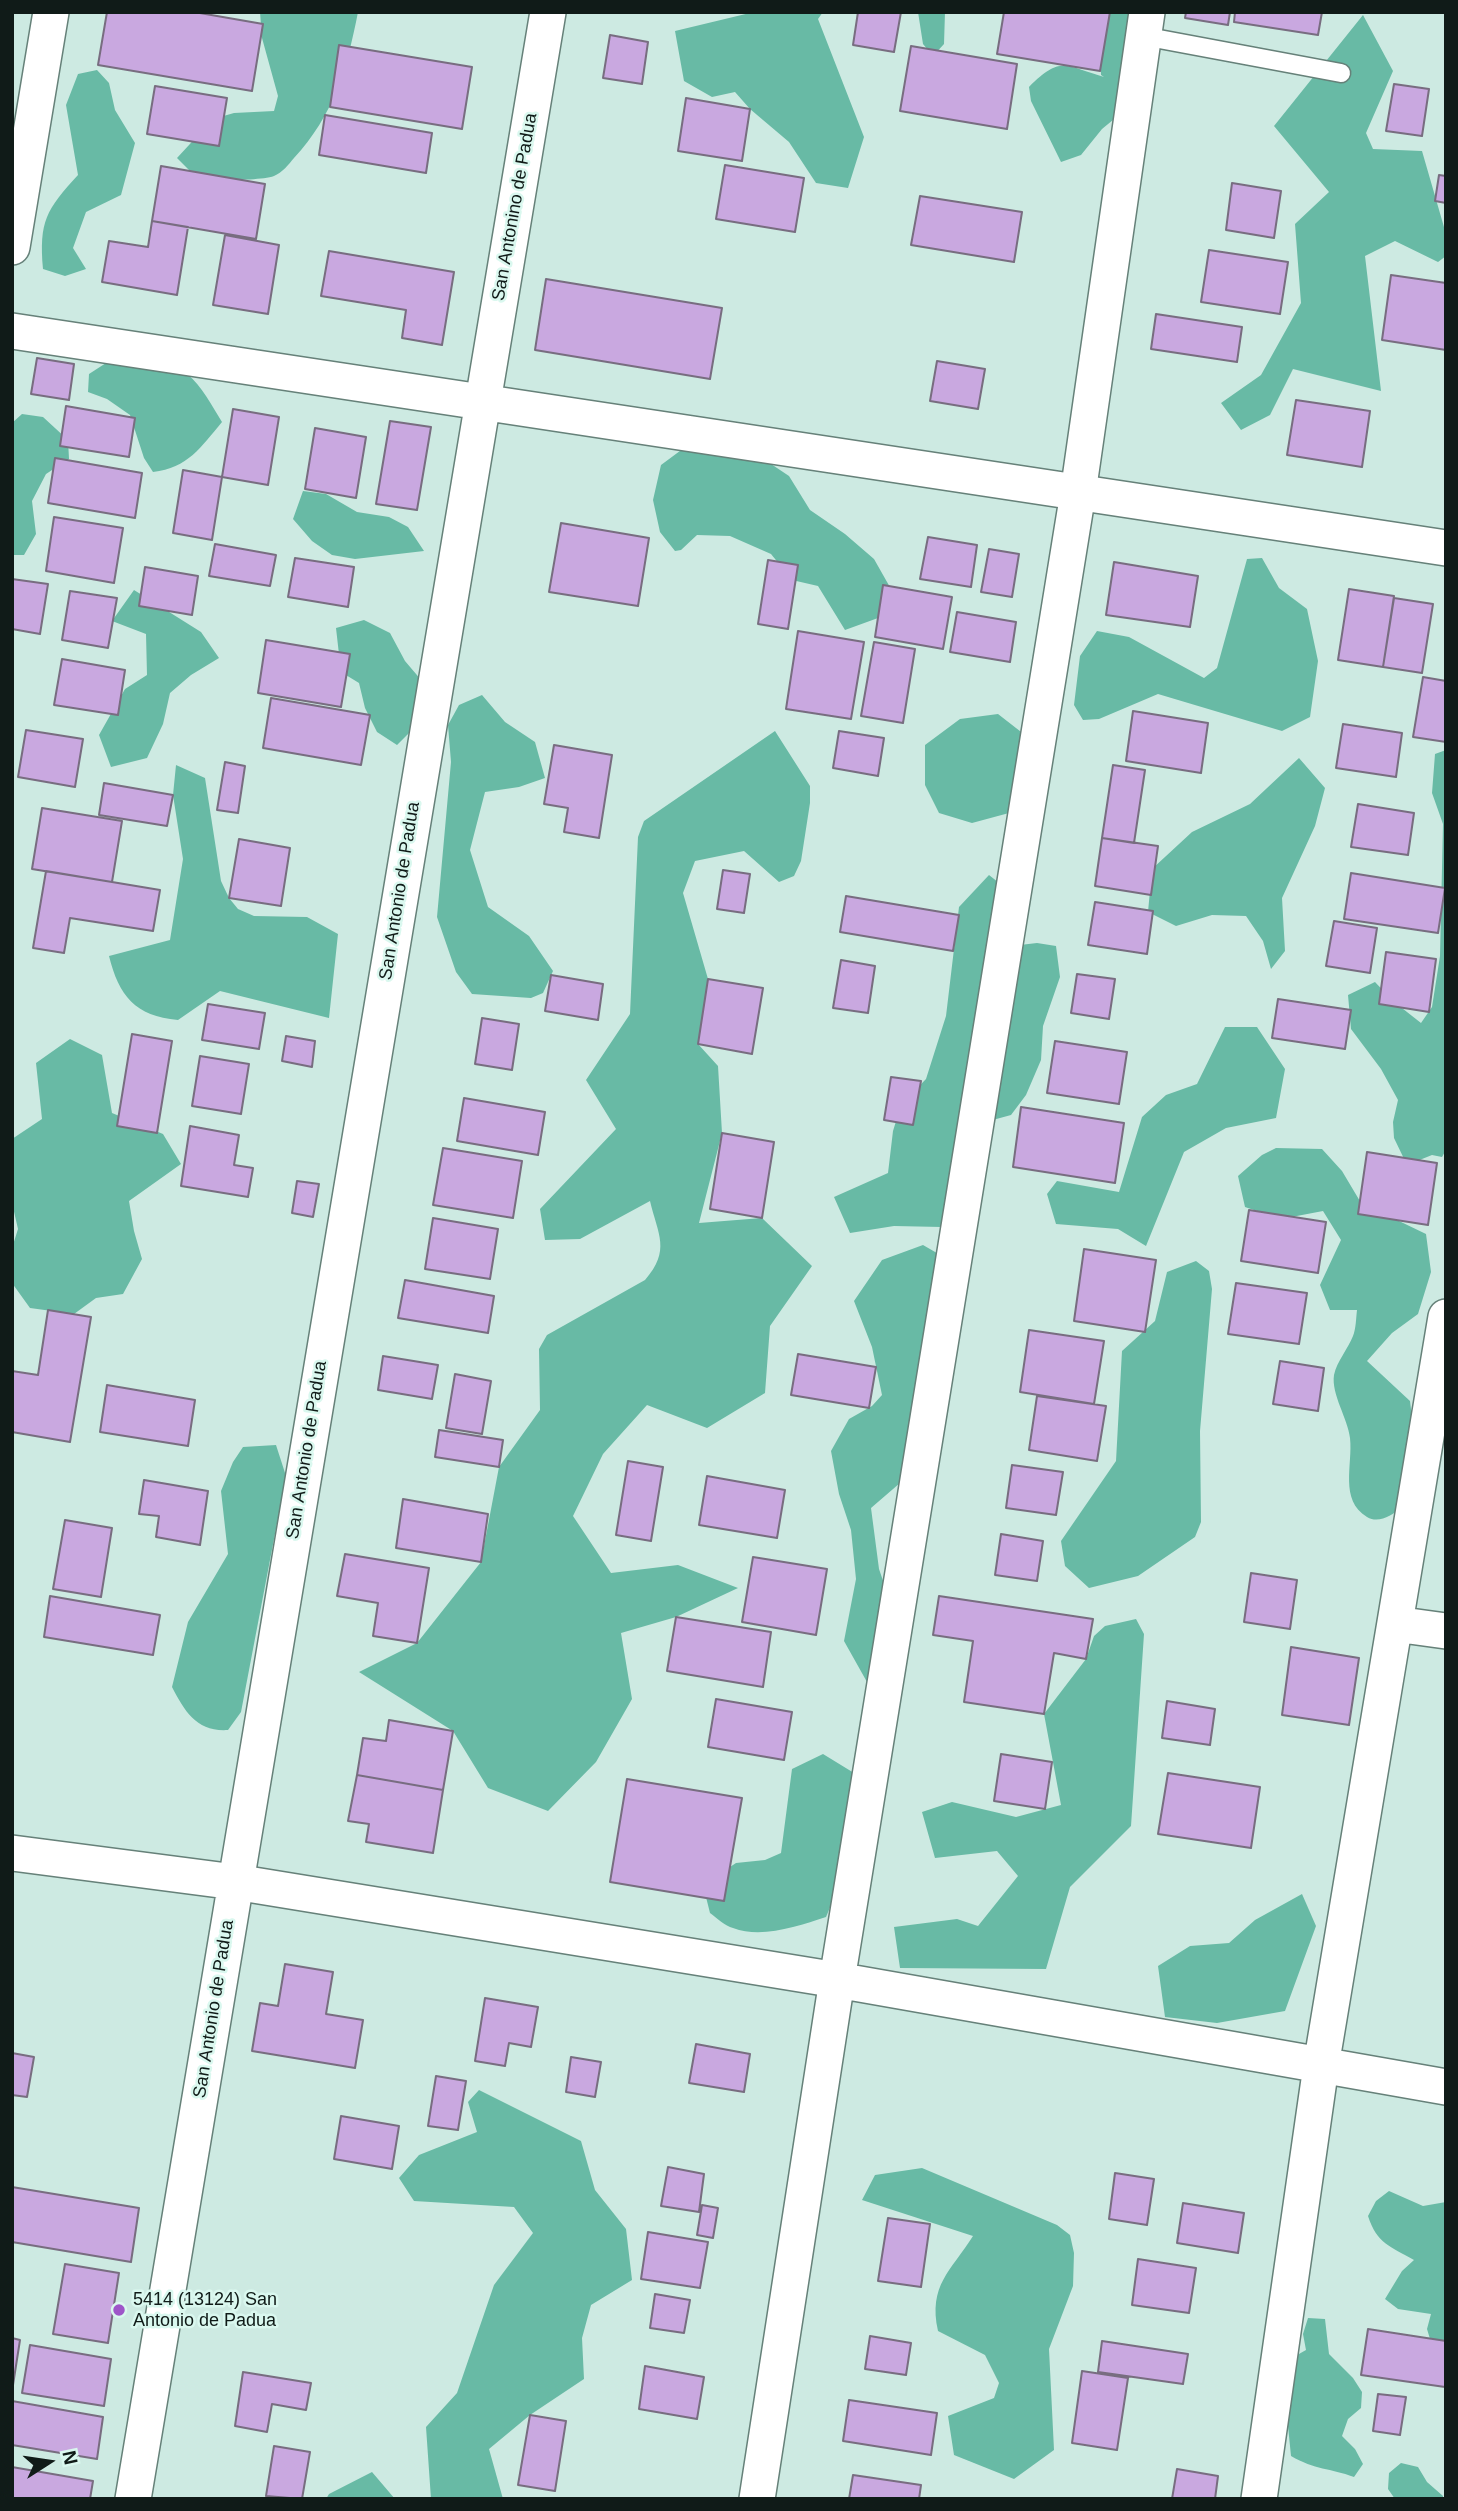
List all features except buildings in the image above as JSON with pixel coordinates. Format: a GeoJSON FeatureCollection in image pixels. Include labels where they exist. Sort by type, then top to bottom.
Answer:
{"type":"FeatureCollection","features":[{"type":"Feature","properties":{"kind":"street"},"geometry":{"type":"LineString","coordinates":[[12,247],[51,12]]}},
{"type":"Feature","properties":{"kind":"street","name":"San Antonino de Padua"},"geometry":{"type":"LineString","coordinates":[[482,402],[548,12]]}},
{"type":"Feature","properties":{"kind":"street"},"geometry":{"type":"LineString","coordinates":[[757,2499],[837,1980],[1078,493],[1145,24]]}},
{"type":"Feature","properties":{"kind":"street"},"geometry":{"type":"LineString","coordinates":[[12,331],[1446,548]]}},
{"type":"Feature","properties":{"kind":"street","name":"San Antonio de Padua"},"geometry":{"type":"LineString","coordinates":[[133,2499],[482,402]]}},
{"type":"Feature","properties":{"kind":"street"},"geometry":{"type":"LineString","coordinates":[[1259,2499],[1321,2066],[1446,1317]]}},
{"type":"Feature","properties":{"kind":"street"},"geometry":{"type":"LineString","coordinates":[[1395,1624],[1446,1631]]}},
{"type":"Feature","properties":{"kind":"street"},"geometry":{"type":"LineString","coordinates":[[12,1853],[234,1882],[837,1980],[1446,2087]]}},
{"type":"Feature","properties":{"kind":"lane"},"geometry":{"type":"LineString","coordinates":[[1145,24],[1340,73]]}},
{"type":"Feature","properties":{"kind":"green space"},"geometry":{"type":"Polygon","coordinates":[[[260,12],[358,12],[337,90],[308,142],[280,173],[259,179],[199,180],[177,158],[213,119],[234,113],[274,111],[278,96],[262,38],[260,12]]]}},
{"type":"Feature","properties":{"kind":"green space"},"geometry":{"type":"Polygon","coordinates":[[[754,12],[823,12],[818,19],[864,137],[848,188],[816,183],[789,142],[750,109],[735,92],[712,97],[684,81],[675,31],[754,12]]]}},
{"type":"Feature","properties":{"kind":"green space"},"geometry":{"type":"Polygon","coordinates":[[[918,12],[945,12],[944,44],[933,56],[923,44],[918,12]]]}},
{"type":"Feature","properties":{"kind":"green space"},"geometry":{"type":"Polygon","coordinates":[[[1109,12],[1152,12],[1119,115],[1102,129],[1081,155],[1061,162],[1031,101],[1029,87],[1049,70],[1064,66],[1104,77],[1101,75],[1100,44],[1109,12]]]}},
{"type":"Feature","properties":{"kind":"green space"},"geometry":{"type":"Polygon","coordinates":[[[1363,15],[1393,71],[1366,133],[1373,149],[1422,151],[1446,234],[1446,256],[1438,262],[1395,241],[1365,256],[1381,391],[1293,369],[1270,415],[1241,430],[1221,403],[1261,375],[1301,303],[1295,224],[1329,192],[1274,126],[1363,15]]]}},
{"type":"Feature","properties":{"kind":"green space"},"geometry":{"type":"Polygon","coordinates":[[[97,70],[109,83],[115,110],[135,143],[121,195],[86,212],[73,248],[86,269],[65,276],[43,269],[42,239],[52,207],[78,175],[66,105],[78,74],[97,70]]]}},
{"type":"Feature","properties":{"kind":"green space"},"geometry":{"type":"Polygon","coordinates":[[[106,363],[148,364],[180,370],[197,384],[222,422],[185,461],[153,472],[144,458],[130,415],[107,399],[88,392],[89,374],[106,363]]]}},
{"type":"Feature","properties":{"kind":"green space"},"geometry":{"type":"Polygon","coordinates":[[[22,414],[43,417],[68,440],[69,459],[46,474],[32,501],[36,534],[24,555],[12,555],[12,423],[22,414]]]}},
{"type":"Feature","properties":{"kind":"green space"},"geometry":{"type":"Polygon","coordinates":[[[688,445],[759,456],[789,476],[810,510],[845,534],[874,559],[891,589],[878,618],[845,630],[818,586],[792,580],[771,554],[730,536],[697,535],[681,550],[675,551],[660,532],[653,500],[661,465],[688,445]]]}},
{"type":"Feature","properties":{"kind":"green space"},"geometry":{"type":"Polygon","coordinates":[[[303,491],[326,494],[357,512],[389,517],[408,527],[424,551],[355,559],[332,555],[312,541],[293,519],[303,491]]]}},
{"type":"Feature","properties":{"kind":"green space"},"geometry":{"type":"Polygon","coordinates":[[[1262,558],[1279,588],[1307,609],[1318,661],[1310,717],[1282,731],[1158,694],[1099,719],[1083,720],[1074,705],[1080,656],[1097,631],[1129,637],[1204,678],[1217,668],[1247,559],[1262,558]]]}},
{"type":"Feature","properties":{"kind":"green space"},"geometry":{"type":"Polygon","coordinates":[[[134,590],[201,632],[219,658],[191,675],[170,693],[163,724],[147,758],[111,767],[99,735],[125,689],[147,675],[146,634],[112,621],[134,590]]]}},
{"type":"Feature","properties":{"kind":"green space"},"geometry":{"type":"Polygon","coordinates":[[[364,620],[390,633],[405,661],[422,681],[411,731],[397,745],[377,732],[365,708],[359,683],[341,672],[336,628],[364,620]]]}},
{"type":"Feature","properties":{"kind":"green space"},"geometry":{"type":"Polygon","coordinates":[[[482,695],[505,722],[535,742],[545,778],[519,787],[485,792],[470,850],[488,907],[529,936],[553,971],[543,993],[531,998],[472,994],[456,972],[437,917],[451,762],[448,725],[459,705],[482,695]]]}},
{"type":"Feature","properties":{"kind":"green space"},"geometry":{"type":"Polygon","coordinates":[[[998,714],[1025,735],[1009,813],[972,823],[939,813],[925,785],[925,745],[960,719],[998,714]]]}},
{"type":"Feature","properties":{"kind":"green space"},"geometry":{"type":"Polygon","coordinates":[[[775,731],[810,786],[801,861],[794,876],[779,882],[744,851],[695,861],[683,893],[708,979],[698,1044],[718,1066],[722,1133],[699,1223],[762,1218],[812,1266],[770,1326],[765,1393],[707,1428],[647,1405],[603,1454],[573,1516],[611,1573],[678,1565],[738,1588],[676,1617],[621,1633],[632,1699],[596,1762],[548,1811],[488,1788],[453,1731],[359,1672],[417,1643],[481,1562],[499,1467],[540,1410],[539,1349],[547,1335],[645,1280],[658,1260],[659,1233],[650,1201],[580,1239],[545,1240],[540,1209],[616,1129],[586,1080],[630,1014],[638,837],[644,821],[775,731]]]}},
{"type":"Feature","properties":{"kind":"green space"},"geometry":{"type":"Polygon","coordinates":[[[1446,750],[1446,1150],[1442,1157],[1432,1155],[1407,1165],[1394,1138],[1393,1122],[1398,1100],[1381,1069],[1351,1029],[1348,995],[1375,982],[1393,1001],[1421,1023],[1432,1007],[1440,956],[1443,824],[1432,793],[1435,754],[1446,750]]]}},
{"type":"Feature","properties":{"kind":"green space"},"geometry":{"type":"Polygon","coordinates":[[[1299,758],[1325,788],[1315,826],[1282,898],[1285,951],[1271,969],[1263,941],[1246,916],[1212,915],[1176,926],[1148,912],[1152,869],[1192,832],[1250,804],[1299,758]]]}},
{"type":"Feature","properties":{"kind":"green space"},"geometry":{"type":"Polygon","coordinates":[[[176,765],[205,778],[221,881],[238,909],[254,916],[307,917],[338,934],[329,1018],[220,991],[178,1020],[163,1018],[140,1009],[124,993],[109,956],[170,940],[183,859],[173,795],[176,765]]]}},
{"type":"Feature","properties":{"kind":"green space"},"geometry":{"type":"Polygon","coordinates":[[[989,875],[1018,898],[1020,945],[1037,943],[1056,946],[1060,977],[1043,1026],[1041,1060],[1026,1095],[1011,1115],[989,1121],[942,1227],[894,1226],[850,1233],[834,1197],[888,1173],[893,1131],[901,1105],[926,1079],[946,1016],[959,907],[989,875]]]}},
{"type":"Feature","properties":{"kind":"green space"},"geometry":{"type":"Polygon","coordinates":[[[1225,1027],[1257,1027],[1285,1069],[1276,1118],[1226,1128],[1184,1152],[1146,1246],[1118,1229],[1056,1224],[1047,1194],[1057,1181],[1119,1192],[1142,1117],[1166,1095],[1197,1084],[1225,1027]]]}},
{"type":"Feature","properties":{"kind":"green space"},"geometry":{"type":"Polygon","coordinates":[[[70,1039],[102,1055],[112,1113],[163,1134],[181,1164],[129,1201],[142,1259],[123,1294],[96,1298],[74,1314],[30,1308],[12,1283],[12,1248],[18,1229],[12,1203],[12,1139],[42,1119],[36,1063],[70,1039]]]}},
{"type":"Feature","properties":{"kind":"green space"},"geometry":{"type":"Polygon","coordinates":[[[1276,1148],[1322,1149],[1342,1171],[1367,1213],[1399,1221],[1426,1234],[1431,1272],[1418,1314],[1392,1333],[1367,1361],[1410,1401],[1415,1443],[1401,1508],[1381,1519],[1367,1517],[1358,1510],[1353,1501],[1349,1481],[1350,1438],[1334,1382],[1338,1365],[1354,1333],[1357,1310],[1330,1310],[1320,1285],[1341,1240],[1323,1211],[1281,1219],[1245,1207],[1238,1176],[1262,1155],[1276,1148]]]}},
{"type":"Feature","properties":{"kind":"green space"},"geometry":{"type":"Polygon","coordinates":[[[923,1245],[942,1256],[900,1483],[871,1508],[879,1569],[898,1625],[880,1681],[867,1682],[844,1641],[856,1579],[851,1530],[839,1494],[831,1451],[849,1419],[872,1406],[882,1395],[872,1347],[854,1301],[882,1260],[923,1245]]]}},
{"type":"Feature","properties":{"kind":"green space"},"geometry":{"type":"Polygon","coordinates":[[[1196,1261],[1209,1271],[1212,1289],[1200,1431],[1201,1522],[1195,1537],[1138,1576],[1089,1588],[1065,1566],[1061,1541],[1116,1461],[1122,1351],[1155,1321],[1167,1272],[1196,1261]]]}},
{"type":"Feature","properties":{"kind":"green space"},"geometry":{"type":"Polygon","coordinates":[[[276,1445],[286,1476],[241,1712],[228,1730],[208,1728],[193,1719],[172,1687],[188,1622],[228,1554],[221,1491],[233,1462],[243,1447],[276,1445]]]}},
{"type":"Feature","properties":{"kind":"green space"},"geometry":{"type":"Polygon","coordinates":[[[1136,1619],[1144,1634],[1131,1826],[1070,1887],[1046,1969],[900,1968],[894,1927],[957,1919],[978,1926],[1018,1876],[997,1851],[935,1858],[922,1812],[952,1802],[1016,1817],[1061,1805],[1044,1714],[1086,1659],[1094,1636],[1105,1626],[1136,1619]]]}},
{"type":"Feature","properties":{"kind":"green space"},"geometry":{"type":"Polygon","coordinates":[[[823,1754],[854,1773],[854,1850],[826,1917],[768,1932],[744,1931],[727,1926],[710,1913],[703,1885],[736,1863],[765,1860],[781,1853],[792,1769],[823,1754]]]}},
{"type":"Feature","properties":{"kind":"green space"},"geometry":{"type":"Polygon","coordinates":[[[1302,1894],[1316,1926],[1285,2011],[1217,2023],[1165,2017],[1158,1966],[1190,1946],[1229,1943],[1255,1920],[1302,1894]]]}},
{"type":"Feature","properties":{"kind":"green space"},"geometry":{"type":"Polygon","coordinates":[[[479,2090],[581,2141],[595,2190],[626,2229],[632,2280],[591,2305],[582,2338],[584,2379],[530,2415],[489,2449],[503,2499],[431,2499],[426,2427],[457,2393],[494,2285],[533,2233],[514,2207],[414,2201],[399,2178],[419,2155],[477,2132],[468,2102],[479,2090]]]}},
{"type":"Feature","properties":{"kind":"green space"},"geometry":{"type":"Polygon","coordinates":[[[922,2168],[1057,2225],[1070,2235],[1074,2253],[1073,2286],[1049,2349],[1054,2450],[1014,2479],[954,2455],[948,2416],[994,2398],[999,2383],[985,2355],[938,2331],[936,2302],[939,2290],[973,2236],[862,2200],[875,2175],[922,2168]]]}},
{"type":"Feature","properties":{"kind":"green space"},"geometry":{"type":"Polygon","coordinates":[[[1389,2191],[1423,2206],[1446,2202],[1446,2392],[1427,2329],[1431,2314],[1398,2309],[1385,2299],[1402,2271],[1414,2260],[1380,2239],[1368,2216],[1376,2201],[1389,2191]]]}},
{"type":"Feature","properties":{"kind":"green space"},"geometry":{"type":"Polygon","coordinates":[[[1308,2318],[1325,2319],[1329,2354],[1353,2378],[1362,2392],[1361,2408],[1348,2419],[1342,2436],[1355,2449],[1363,2464],[1354,2477],[1308,2464],[1291,2456],[1288,2426],[1271,2397],[1276,2367],[1306,2350],[1303,2334],[1308,2318]]]}},
{"type":"Feature","properties":{"kind":"green space"},"geometry":{"type":"Polygon","coordinates":[[[1401,2463],[1418,2467],[1427,2482],[1443,2499],[1395,2499],[1388,2489],[1389,2473],[1401,2463]]]}},
{"type":"Feature","properties":{"kind":"green space"},"geometry":{"type":"Polygon","coordinates":[[[372,2472],[395,2499],[326,2499],[329,2494],[372,2472]]]}},
{"type":"Feature","properties":{"kind":"place","name":"5414 (13124) San Antonio de Padua"},"geometry":{"type":"Point","coordinates":[119,2310]}}]}
